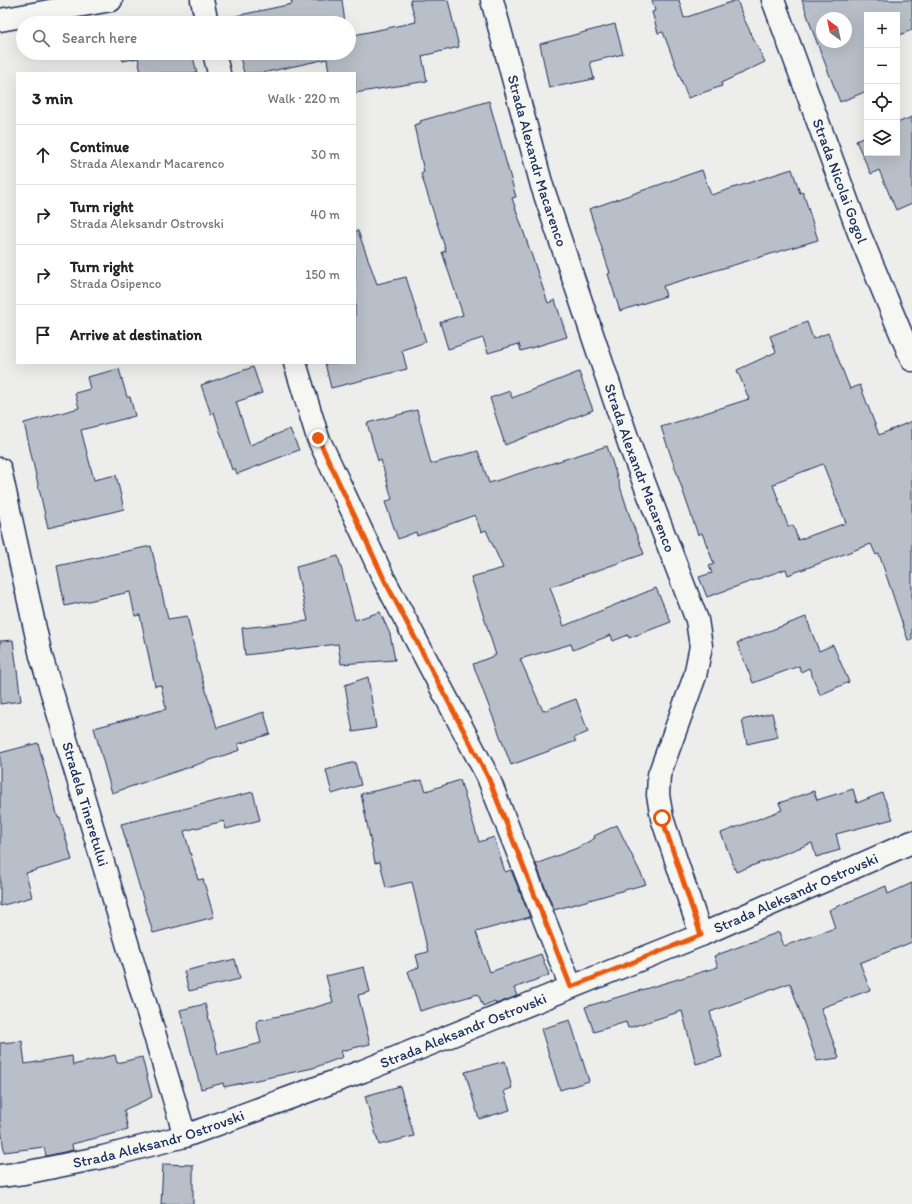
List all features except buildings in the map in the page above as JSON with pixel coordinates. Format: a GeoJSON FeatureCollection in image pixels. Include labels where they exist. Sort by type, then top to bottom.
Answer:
{"type":"FeatureCollection","features":[{"type":"Feature","properties":{"kind":"street"},"geometry":{"type":"LineString","coordinates":[[22,16],[111,0]]}},
{"type":"Feature","properties":{"kind":"street"},"geometry":{"type":"LineString","coordinates":[[202,0],[205,16]]}},
{"type":"Feature","properties":{"kind":"street","name":"Strada Alexandr Macarenco"},"geometry":{"type":"LineString","coordinates":[[492,0],[542,186],[630,446],[697,620],[701,646],[695,676],[659,775],[658,795],[662,818],[701,935]]}},
{"type":"Feature","properties":{"kind":"street","name":"Strada Nicolai Gogol"},"geometry":{"type":"LineString","coordinates":[[773,0],[859,233],[912,360]]}},
{"type":"Feature","properties":{"kind":"street"},"geometry":{"type":"LineString","coordinates":[[0,20],[16,17]]}},
{"type":"Feature","properties":{"kind":"street"},"geometry":{"type":"LineString","coordinates":[[216,60],[219,72]]}},
{"type":"Feature","properties":{"kind":"street"},"geometry":{"type":"LineString","coordinates":[[295,364],[318,438],[385,581],[488,777],[571,987]]}},
{"type":"Feature","properties":{"kind":"street","name":"Stradela Tineretului"},"geometry":{"type":"LineString","coordinates":[[0,469],[42,656],[185,1136]]}},
{"type":"Feature","properties":{"kind":"street","name":"Strada Aleksandr Ostrovski"},"geometry":{"type":"LineString","coordinates":[[0,1176],[24,1173],[103,1157],[185,1136],[363,1071],[701,935],[912,842]]}},
{"type":"Feature","properties":{"kind":"route"},"geometry":{"type":"LineString","coordinates":[[318,438],[385,581],[488,777],[571,987],[701,935],[662,818]]}}]}
